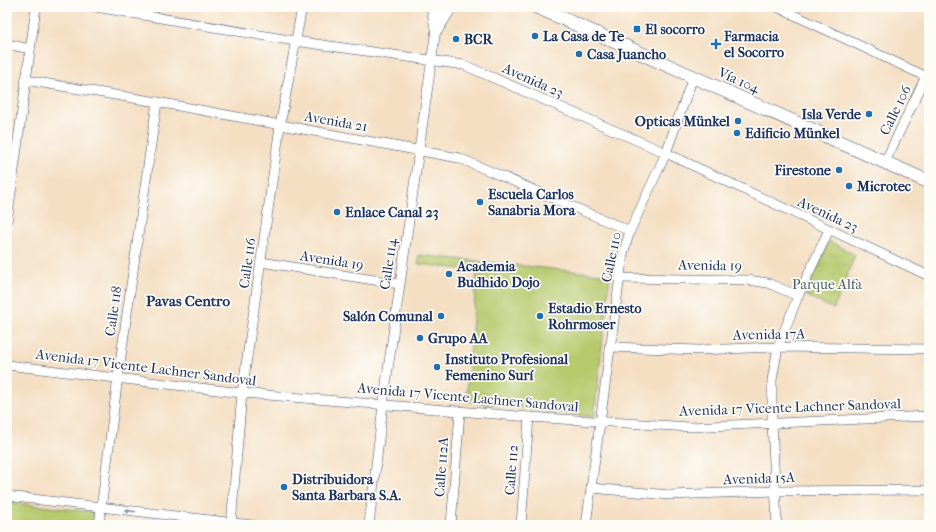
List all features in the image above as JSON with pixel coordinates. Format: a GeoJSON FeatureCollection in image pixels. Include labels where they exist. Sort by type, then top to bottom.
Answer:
{"type":"FeatureCollection","features":[{"type":"Feature","properties":{"kind":"main road"},"geometry":{"type":"LineString","coordinates":[[433,7],[436,28]]}},
{"type":"Feature","properties":{"kind":"main road"},"geometry":{"type":"LineString","coordinates":[[436,28],[450,7]]}},
{"type":"Feature","properties":{"kind":"main road","name":"Vía 104"},"geometry":{"type":"LineString","coordinates":[[537,7],[929,182]]}},
{"type":"Feature","properties":{"kind":"street"},"geometry":{"type":"LineString","coordinates":[[7,222],[36,7]]}},
{"type":"Feature","properties":{"kind":"street","name":"Avenida 23"},"geometry":{"type":"LineString","coordinates":[[96,7],[296,41],[464,65],[666,153],[929,276]]}},
{"type":"Feature","properties":{"kind":"street","name":"Calle 116"},"geometry":{"type":"LineString","coordinates":[[231,524],[242,393],[280,126],[302,7]]}},
{"type":"Feature","properties":{"kind":"street","name":"Calle 114"},"geometry":{"type":"LineString","coordinates":[[369,525],[399,284],[432,61],[438,7]]}},
{"type":"Feature","properties":{"kind":"street"},"geometry":{"type":"LineString","coordinates":[[777,7],[928,75]]}},
{"type":"Feature","properties":{"kind":"street"},"geometry":{"type":"LineString","coordinates":[[7,44],[30,49]]}},
{"type":"Feature","properties":{"kind":"street","name":"Calle 106"},"geometry":{"type":"LineString","coordinates":[[885,162],[928,75]]}},
{"type":"Feature","properties":{"kind":"street","name":"Calle 110"},"geometry":{"type":"LineString","coordinates":[[586,525],[609,347],[623,254],[630,232],[666,153],[693,77]]}},
{"type":"Feature","properties":{"kind":"street","name":"Avenida 21"},"geometry":{"type":"LineString","coordinates":[[25,80],[157,102],[280,126],[419,149],[459,158],[630,232]]}},
{"type":"Feature","properties":{"kind":"street","name":"Calle 118"},"geometry":{"type":"LineString","coordinates":[[99,525],[118,377],[157,102]]}},
{"type":"Feature","properties":{"kind":"street"},"geometry":{"type":"LineString","coordinates":[[776,525],[772,380],[778,347],[798,296],[829,230]]}},
{"type":"Feature","properties":{"kind":"street","name":"Avenida 19"},"geometry":{"type":"LineString","coordinates":[[261,262],[399,284]]}},
{"type":"Feature","properties":{"kind":"street","name":"Avenida 19"},"geometry":{"type":"LineString","coordinates":[[620,278],[748,280],[768,283],[798,296]]}},
{"type":"Feature","properties":{"kind":"street","name":"Avenida 17A"},"geometry":{"type":"LineString","coordinates":[[609,347],[699,350],[778,347],[929,350]]}},
{"type":"Feature","properties":{"kind":"street","name":"Avenida 17 Vicente Lachner Sandoval"},"geometry":{"type":"LineString","coordinates":[[7,365],[118,377],[242,393],[460,412],[599,422],[690,427],[929,416]]}},
{"type":"Feature","properties":{"kind":"street","name":"Calle 112A"},"geometry":{"type":"LineString","coordinates":[[451,525],[460,412]]}},
{"type":"Feature","properties":{"kind":"street","name":"Calle 112"},"geometry":{"type":"LineString","coordinates":[[521,525],[529,417]]}},
{"type":"Feature","properties":{"kind":"street","name":"Avenida 15A"},"geometry":{"type":"LineString","coordinates":[[591,488],[670,495],[775,491],[929,490]]}},
{"type":"Feature","properties":{"kind":"street"},"geometry":{"type":"LineString","coordinates":[[7,496],[231,524],[252,525]]}},
{"type":"Feature","properties":{"kind":"green space","name":"Parque Alfa"},"geometry":{"type":"Polygon","coordinates":[[[829,241],[855,255],[834,309],[805,295],[829,241]]]}},
{"type":"Feature","properties":{"kind":"green space","name":"Estadio Ernesto Rohrmoser"},"geometry":{"type":"Polygon","coordinates":[[[419,255],[610,275],[594,417],[466,401],[477,271],[418,264],[419,255]]]}},
{"type":"Feature","properties":{"kind":"green space"},"geometry":{"type":"Polygon","coordinates":[[[7,502],[94,512],[93,525],[7,525],[7,502]]]}},
{"type":"Feature","properties":{"kind":"place","name":"El socorro"},"geometry":{"type":"Point","coordinates":[637,29]}},
{"type":"Feature","properties":{"kind":"place","name":"La Casa de Te"},"geometry":{"type":"Point","coordinates":[535,36]}},
{"type":"Feature","properties":{"kind":"place","name":"BCR"},"geometry":{"type":"Point","coordinates":[456,39]}},
{"type":"Feature","properties":{"kind":"place","name":"Farmacia el Socorro"},"geometry":{"type":"Point","coordinates":[716,44]}},
{"type":"Feature","properties":{"kind":"place","name":"Casa Juancho"},"geometry":{"type":"Point","coordinates":[579,54]}},
{"type":"Feature","properties":{"kind":"place","name":"Isla Verde"},"geometry":{"type":"Point","coordinates":[869,114]}},
{"type":"Feature","properties":{"kind":"place","name":"Opticas Münkel"},"geometry":{"type":"Point","coordinates":[738,121]}},
{"type":"Feature","properties":{"kind":"place","name":"Edificio Münkel"},"geometry":{"type":"Point","coordinates":[737,133]}},
{"type":"Feature","properties":{"kind":"place","name":"Firestone"},"geometry":{"type":"Point","coordinates":[839,170]}},
{"type":"Feature","properties":{"kind":"place","name":"Microtec"},"geometry":{"type":"Point","coordinates":[849,186]}},
{"type":"Feature","properties":{"kind":"place","name":"Escuela Carlos Sanabria Mora"},"geometry":{"type":"Point","coordinates":[480,202]}},
{"type":"Feature","properties":{"kind":"place","name":"Enlace Canal 23"},"geometry":{"type":"Point","coordinates":[337,212]}},
{"type":"Feature","properties":{"kind":"place","name":"Academia Budhido Dojo"},"geometry":{"type":"Point","coordinates":[449,274]}},
{"type":"Feature","properties":{"kind":"place","name":"Salón Comunal"},"geometry":{"type":"Point","coordinates":[441,316]}},
{"type":"Feature","properties":{"kind":"place","name":"Estadio Ernesto Rohrmoser"},"geometry":{"type":"Point","coordinates":[540,316]}},
{"type":"Feature","properties":{"kind":"place","name":"Grupo AA"},"geometry":{"type":"Point","coordinates":[420,338]}},
{"type":"Feature","properties":{"kind":"place","name":"Instituto Profesional Femenino Surí"},"geometry":{"type":"Point","coordinates":[437,367]}},
{"type":"Feature","properties":{"kind":"place","name":"Distribuidora Santa Barbara S.A."},"geometry":{"type":"Point","coordinates":[284,487]}},
{"type":"Feature","properties":{"kind":"district","name":"Pavas Centro"},"geometry":{"type":"Point","coordinates":[188,301]}}]}
